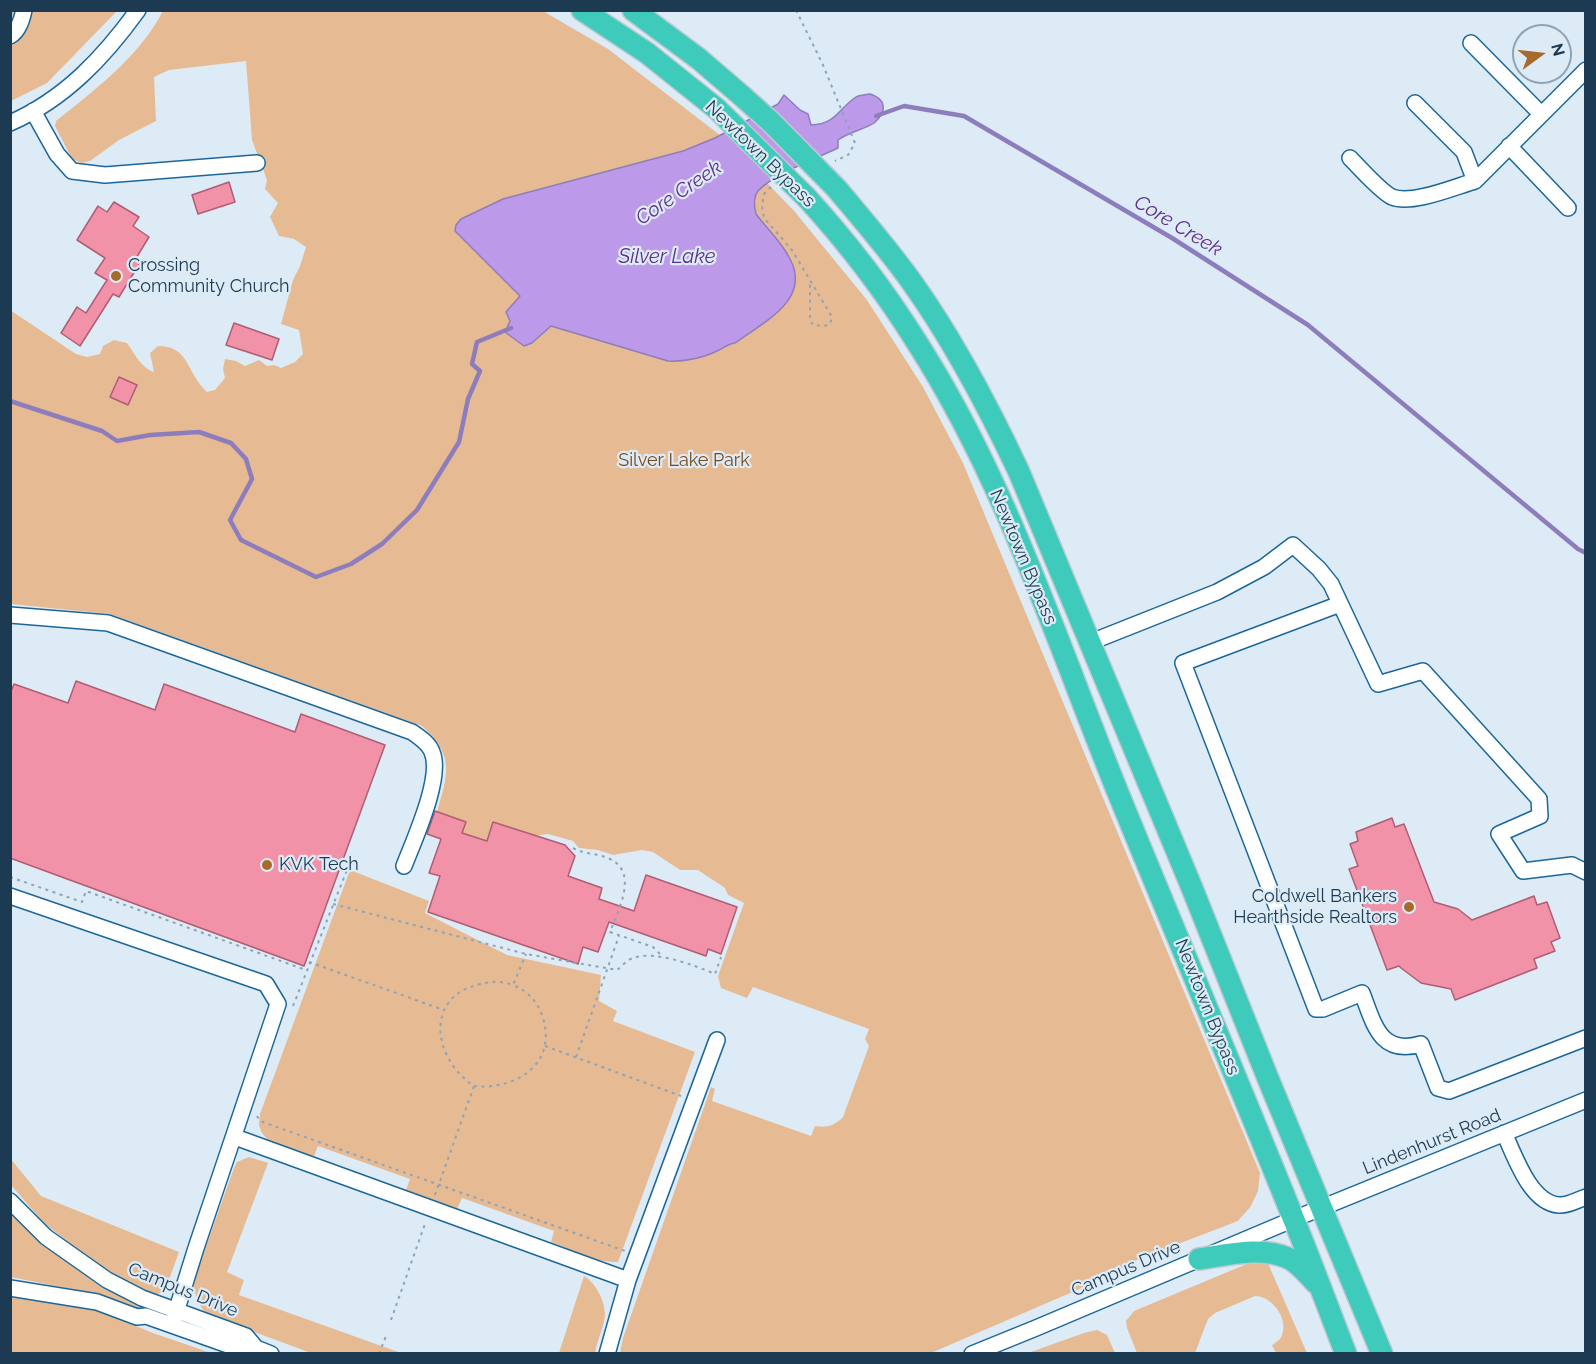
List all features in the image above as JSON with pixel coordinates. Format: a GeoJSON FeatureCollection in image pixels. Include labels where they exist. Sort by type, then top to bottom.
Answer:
{"type":"FeatureCollection","features":[{"type":"Feature","properties":{"kind":"highway","name":"Newtown Bypass"},"geometry":{"type":"LineString","coordinates":[[582,10],[647,53],[717,109],[807,198],[828,221],[887,298],[917,342],[969,434],[1034,578],[1122,802],[1294,1219],[1346,1353]]}},
{"type":"Feature","properties":{"kind":"highway","name":"Newtown Bypass"},"geometry":{"type":"LineString","coordinates":[[633,10],[699,59],[742,96],[837,189],[912,282],[977,386],[1020,472],[1382,1353]]}},
{"type":"Feature","properties":{"kind":"highway"},"geometry":{"type":"LineString","coordinates":[[1199,1259],[1250,1252],[1274,1254],[1289,1259],[1320,1288]]}},
{"type":"Feature","properties":{"kind":"street"},"geometry":{"type":"LineString","coordinates":[[10,36],[14,34],[22,20],[24,10]]}},
{"type":"Feature","properties":{"kind":"street"},"geometry":{"type":"LineString","coordinates":[[10,123],[50,101],[89,70],[116,40],[138,10]]}},
{"type":"Feature","properties":{"kind":"street"},"geometry":{"type":"LineString","coordinates":[[1472,43],[1541,114]]}},
{"type":"Feature","properties":{"kind":"street"},"geometry":{"type":"LineString","coordinates":[[1350,158],[1389,196],[1402,200],[1475,181],[1586,70]]}},
{"type":"Feature","properties":{"kind":"street"},"geometry":{"type":"LineString","coordinates":[[1415,103],[1464,152],[1475,181]]}},
{"type":"Feature","properties":{"kind":"street"},"geometry":{"type":"LineString","coordinates":[[33,111],[57,154],[72,171],[105,175],[257,163]]}},
{"type":"Feature","properties":{"kind":"street"},"geometry":{"type":"LineString","coordinates":[[1509,146],[1569,208]]}},
{"type":"Feature","properties":{"kind":"street"},"geometry":{"type":"LineString","coordinates":[[1091,642],[1217,592],[1264,567],[1293,545],[1319,569],[1331,584],[1378,684],[1423,671],[1539,799],[1540,816],[1499,834],[1523,871],[1572,865],[1586,872]]}},
{"type":"Feature","properties":{"kind":"street"},"geometry":{"type":"LineString","coordinates":[[1340,604],[1183,663],[1316,1009],[1323,1009],[1362,993],[1378,1033],[1392,1045],[1408,1048],[1421,1044],[1438,1088],[1449,1090],[1586,1038]]}},
{"type":"Feature","properties":{"kind":"street"},"geometry":{"type":"LineString","coordinates":[[10,615],[108,622],[412,732],[433,752],[434,782],[404,866]]}},
{"type":"Feature","properties":{"kind":"street"},"geometry":{"type":"LineString","coordinates":[[10,896],[266,984],[278,1004],[174,1318]]}},
{"type":"Feature","properties":{"kind":"street"},"geometry":{"type":"LineString","coordinates":[[607,1353],[628,1280],[717,1040]]}},
{"type":"Feature","properties":{"kind":"street","name":"Lindenhurst Road"},"geometry":{"type":"LineString","coordinates":[[1294,1219],[1586,1100]]}},
{"type":"Feature","properties":{"kind":"street"},"geometry":{"type":"LineString","coordinates":[[1504,1133],[1532,1189],[1540,1198],[1548,1203],[1559,1205],[1586,1197]]}},
{"type":"Feature","properties":{"kind":"street"},"geometry":{"type":"LineString","coordinates":[[235,1137],[290,1159],[628,1280]]}},
{"type":"Feature","properties":{"kind":"street","name":"Campus Drive"},"geometry":{"type":"LineString","coordinates":[[10,1201],[46,1236],[106,1280],[142,1298],[174,1318]]}},
{"type":"Feature","properties":{"kind":"street","name":"Campus Drive"},"geometry":{"type":"LineString","coordinates":[[972,1353],[1036,1329],[1294,1219]]}},
{"type":"Feature","properties":{"kind":"street","name":"Campus Drive"},"geometry":{"type":"LineString","coordinates":[[10,1288],[97,1302],[137,1317],[174,1318],[246,1336],[256,1348],[272,1353]]}},
{"type":"Feature","properties":{"kind":"path"},"geometry":{"type":"LineString","coordinates":[[796,10],[855,143],[848,155],[834,161]]}},
{"type":"Feature","properties":{"kind":"path"},"geometry":{"type":"LineString","coordinates":[[772,186],[764,194],[762,206],[764,218],[792,250],[831,317],[830,324],[813,325],[810,320],[810,284]]}},
{"type":"Feature","properties":{"kind":"path"},"geometry":{"type":"LineString","coordinates":[[573,848],[585,854],[610,859],[622,871],[625,887],[610,933],[653,947],[663,957]]}},
{"type":"Feature","properties":{"kind":"path"},"geometry":{"type":"LineString","coordinates":[[291,1012],[309,962],[348,870]]}},
{"type":"Feature","properties":{"kind":"path"},"geometry":{"type":"LineString","coordinates":[[10,877],[81,902],[86,891],[306,970]]}},
{"type":"Feature","properties":{"kind":"path"},"geometry":{"type":"LineString","coordinates":[[333,904],[526,954],[618,970],[633,958],[651,955],[694,965],[715,974],[721,957]]}},
{"type":"Feature","properties":{"kind":"path"},"geometry":{"type":"LineString","coordinates":[[576,1057],[620,936]]}},
{"type":"Feature","properties":{"kind":"path"},"geometry":{"type":"LineString","coordinates":[[513,985],[526,954]]}},
{"type":"Feature","properties":{"kind":"path"},"geometry":{"type":"LineString","coordinates":[[309,962],[444,1010]]}},
{"type":"Feature","properties":{"kind":"path"},"geometry":{"type":"LineString","coordinates":[[494,981],[513,985],[528,993],[541,1011],[546,1036],[545,1047],[536,1064],[520,1078],[492,1087],[474,1086],[458,1074],[442,1047],[440,1025],[444,1010],[456,995],[473,986],[494,981]]}},
{"type":"Feature","properties":{"kind":"path"},"geometry":{"type":"LineString","coordinates":[[545,1047],[682,1096]]}},
{"type":"Feature","properties":{"kind":"path"},"geometry":{"type":"LineString","coordinates":[[434,1200],[474,1086]]}},
{"type":"Feature","properties":{"kind":"path"},"geometry":{"type":"LineString","coordinates":[[256,1109],[260,1121],[626,1252]]}},
{"type":"Feature","properties":{"kind":"path"},"geometry":{"type":"LineString","coordinates":[[391,1320],[427,1219]]}},
{"type":"Feature","properties":{"kind":"path"},"geometry":{"type":"LineString","coordinates":[[379,1353],[386,1336]]}},
{"type":"Feature","properties":{"kind":"green space"},"geometry":{"type":"Polygon","coordinates":[[[11,11],[117,11],[47,83],[11,101],[11,11]]]}},
{"type":"Feature","properties":{"kind":"green space","name":"Silver Lake Park"},"geometry":{"type":"Polygon","coordinates":[[[163,11],[543,11],[608,49],[725,139],[795,212],[867,300],[923,387],[963,463],[1260,1173],[1258,1191],[1251,1206],[1238,1221],[1139,1259],[1084,1287],[931,1353],[620,1353],[623,1338],[711,1087],[715,1089],[712,1101],[811,1136],[815,1126],[830,1126],[843,1117],[869,1046],[865,1039],[869,1029],[753,987],[747,998],[721,988],[718,976],[744,903],[728,895],[725,888],[698,870],[680,870],[653,852],[642,850],[613,855],[598,850],[579,848],[573,841],[548,834],[533,836],[494,822],[487,841],[462,833],[466,822],[437,812],[446,776],[446,766],[440,747],[422,726],[110,614],[11,604],[10,310],[76,354],[87,357],[100,354],[103,346],[114,340],[127,343],[142,364],[154,372],[150,353],[158,346],[168,347],[182,356],[207,392],[215,390],[225,378],[223,369],[225,359],[245,366],[259,360],[267,366],[274,365],[281,368],[295,362],[303,354],[299,330],[281,324],[293,280],[306,247],[294,239],[279,236],[270,217],[278,203],[265,189],[267,180],[252,140],[246,61],[169,70],[154,77],[156,121],[119,140],[90,161],[82,163],[72,159],[55,126],[56,121],[129,58],[153,28],[163,11]]]}},
{"type":"Feature","properties":{"kind":"green space"},"geometry":{"type":"Polygon","coordinates":[[[350,870],[429,901],[425,913],[507,955],[601,975],[599,1001],[617,1011],[613,1021],[695,1052],[618,1262],[593,1258],[551,1242],[554,1231],[462,1198],[457,1209],[406,1190],[410,1179],[318,1146],[314,1156],[291,1150],[268,1140],[263,1134],[259,1125],[260,1114],[350,870]]]}},
{"type":"Feature","properties":{"kind":"green space"},"geometry":{"type":"Polygon","coordinates":[[[249,1157],[268,1163],[227,1272],[244,1280],[239,1295],[401,1353],[311,1353],[211,1316],[203,1310],[197,1300],[194,1280],[234,1168],[237,1162],[249,1157]]]}},
{"type":"Feature","properties":{"kind":"green space"},"geometry":{"type":"Polygon","coordinates":[[[10,1158],[41,1196],[179,1252],[165,1291],[151,1294],[139,1289],[96,1264],[43,1222],[11,1185],[10,1158]]]}},
{"type":"Feature","properties":{"kind":"green space"},"geometry":{"type":"Polygon","coordinates":[[[11,1208],[54,1252],[96,1283],[143,1306],[144,1310],[90,1293],[11,1277],[11,1208]]]}},
{"type":"Feature","properties":{"kind":"green space"},"geometry":{"type":"Polygon","coordinates":[[[1254,1261],[1267,1261],[1307,1353],[1276,1353],[1272,1345],[1280,1339],[1283,1333],[1282,1318],[1268,1300],[1255,1296],[1215,1313],[1208,1319],[1195,1353],[1137,1353],[1126,1321],[1134,1311],[1254,1261]]]}},
{"type":"Feature","properties":{"kind":"green space"},"geometry":{"type":"Polygon","coordinates":[[[584,1276],[596,1288],[605,1310],[595,1353],[559,1353],[584,1276]]]}},
{"type":"Feature","properties":{"kind":"green space"},"geometry":{"type":"Polygon","coordinates":[[[10,1294],[97,1310],[211,1353],[11,1353],[10,1294]]]}},
{"type":"Feature","properties":{"kind":"green space"},"geometry":{"type":"Polygon","coordinates":[[[1097,1330],[1107,1335],[1115,1353],[1028,1353],[1084,1333],[1097,1330]]]}},
{"type":"Feature","properties":{"kind":"water","name":"Silver Lake"},"geometry":{"type":"Polygon","coordinates":[[[870,94],[880,99],[883,106],[881,115],[874,123],[842,137],[838,140],[838,148],[773,179],[756,193],[754,202],[756,214],[787,253],[795,274],[794,287],[781,309],[770,318],[735,343],[706,356],[668,361],[551,326],[532,343],[524,346],[505,332],[510,321],[506,312],[520,296],[455,231],[461,219],[503,199],[683,151],[715,138],[778,104],[784,95],[800,110],[808,114],[811,125],[826,122],[856,97],[870,94]]]}},
{"type":"Feature","properties":{"kind":"building"},"geometry":{"type":"Polygon","coordinates":[[[229,182],[235,202],[198,214],[192,195],[229,182]]]}},
{"type":"Feature","properties":{"kind":"building","name":"Crossing Community Church"},"geometry":{"type":"Polygon","coordinates":[[[114,202],[139,217],[133,226],[149,237],[135,260],[140,263],[119,297],[113,294],[80,346],[61,333],[77,307],[86,313],[107,280],[95,273],[105,258],[77,240],[98,206],[107,212],[114,202]]]}},
{"type":"Feature","properties":{"kind":"building"},"geometry":{"type":"Polygon","coordinates":[[[234,323],[279,339],[272,360],[226,345],[234,323]]]}},
{"type":"Feature","properties":{"kind":"building"},"geometry":{"type":"Polygon","coordinates":[[[119,377],[137,385],[128,405],[110,397],[119,377]]]}},
{"type":"Feature","properties":{"kind":"building"},"geometry":{"type":"Polygon","coordinates":[[[76,681],[155,710],[164,684],[295,732],[301,714],[385,745],[304,966],[10,858],[10,694],[14,684],[68,703],[76,681]]]}},
{"type":"Feature","properties":{"kind":"building"},"geometry":{"type":"Polygon","coordinates":[[[435,811],[466,822],[462,833],[487,841],[493,822],[565,845],[575,856],[568,876],[602,888],[599,899],[634,911],[646,875],[737,907],[721,954],[708,949],[706,956],[609,922],[598,952],[583,947],[578,964],[428,912],[440,876],[429,873],[441,839],[427,834],[435,811]]]}},
{"type":"Feature","properties":{"kind":"building","name":"Coldwell Bankers Hearthside Realtors"},"geometry":{"type":"Polygon","coordinates":[[[1392,818],[1395,827],[1404,824],[1434,902],[1458,909],[1472,920],[1534,896],[1537,905],[1547,902],[1560,938],[1551,942],[1555,951],[1534,959],[1537,968],[1455,1000],[1451,989],[1421,983],[1399,966],[1387,970],[1349,869],[1358,866],[1350,844],[1358,841],[1356,832],[1392,818]]]}},
{"type":"Feature","properties":{"kind":"waterway","name":"Core Creek"},"geometry":{"type":"LineString","coordinates":[[876,116],[904,106],[964,116],[1172,238],[1308,325],[1578,549],[1586,553]]}},
{"type":"Feature","properties":{"kind":"waterway","name":"Core Creek"},"geometry":{"type":"LineString","coordinates":[[10,401],[102,431],[117,441],[150,435],[199,432],[231,443],[246,459],[252,479],[230,520],[241,540],[316,577],[351,564],[382,544],[417,510],[459,442],[468,399],[480,371],[472,364],[477,342],[511,328]]}},
{"type":"Feature","properties":{"kind":"place","name":"Crossing Community Church"},"geometry":{"type":"Point","coordinates":[116,276]}},
{"type":"Feature","properties":{"kind":"place","name":"KVK Tech"},"geometry":{"type":"Point","coordinates":[267,865]}},
{"type":"Feature","properties":{"kind":"place","name":"Coldwell Bankers Hearthside Realtors"},"geometry":{"type":"Point","coordinates":[1409,907]}}]}
